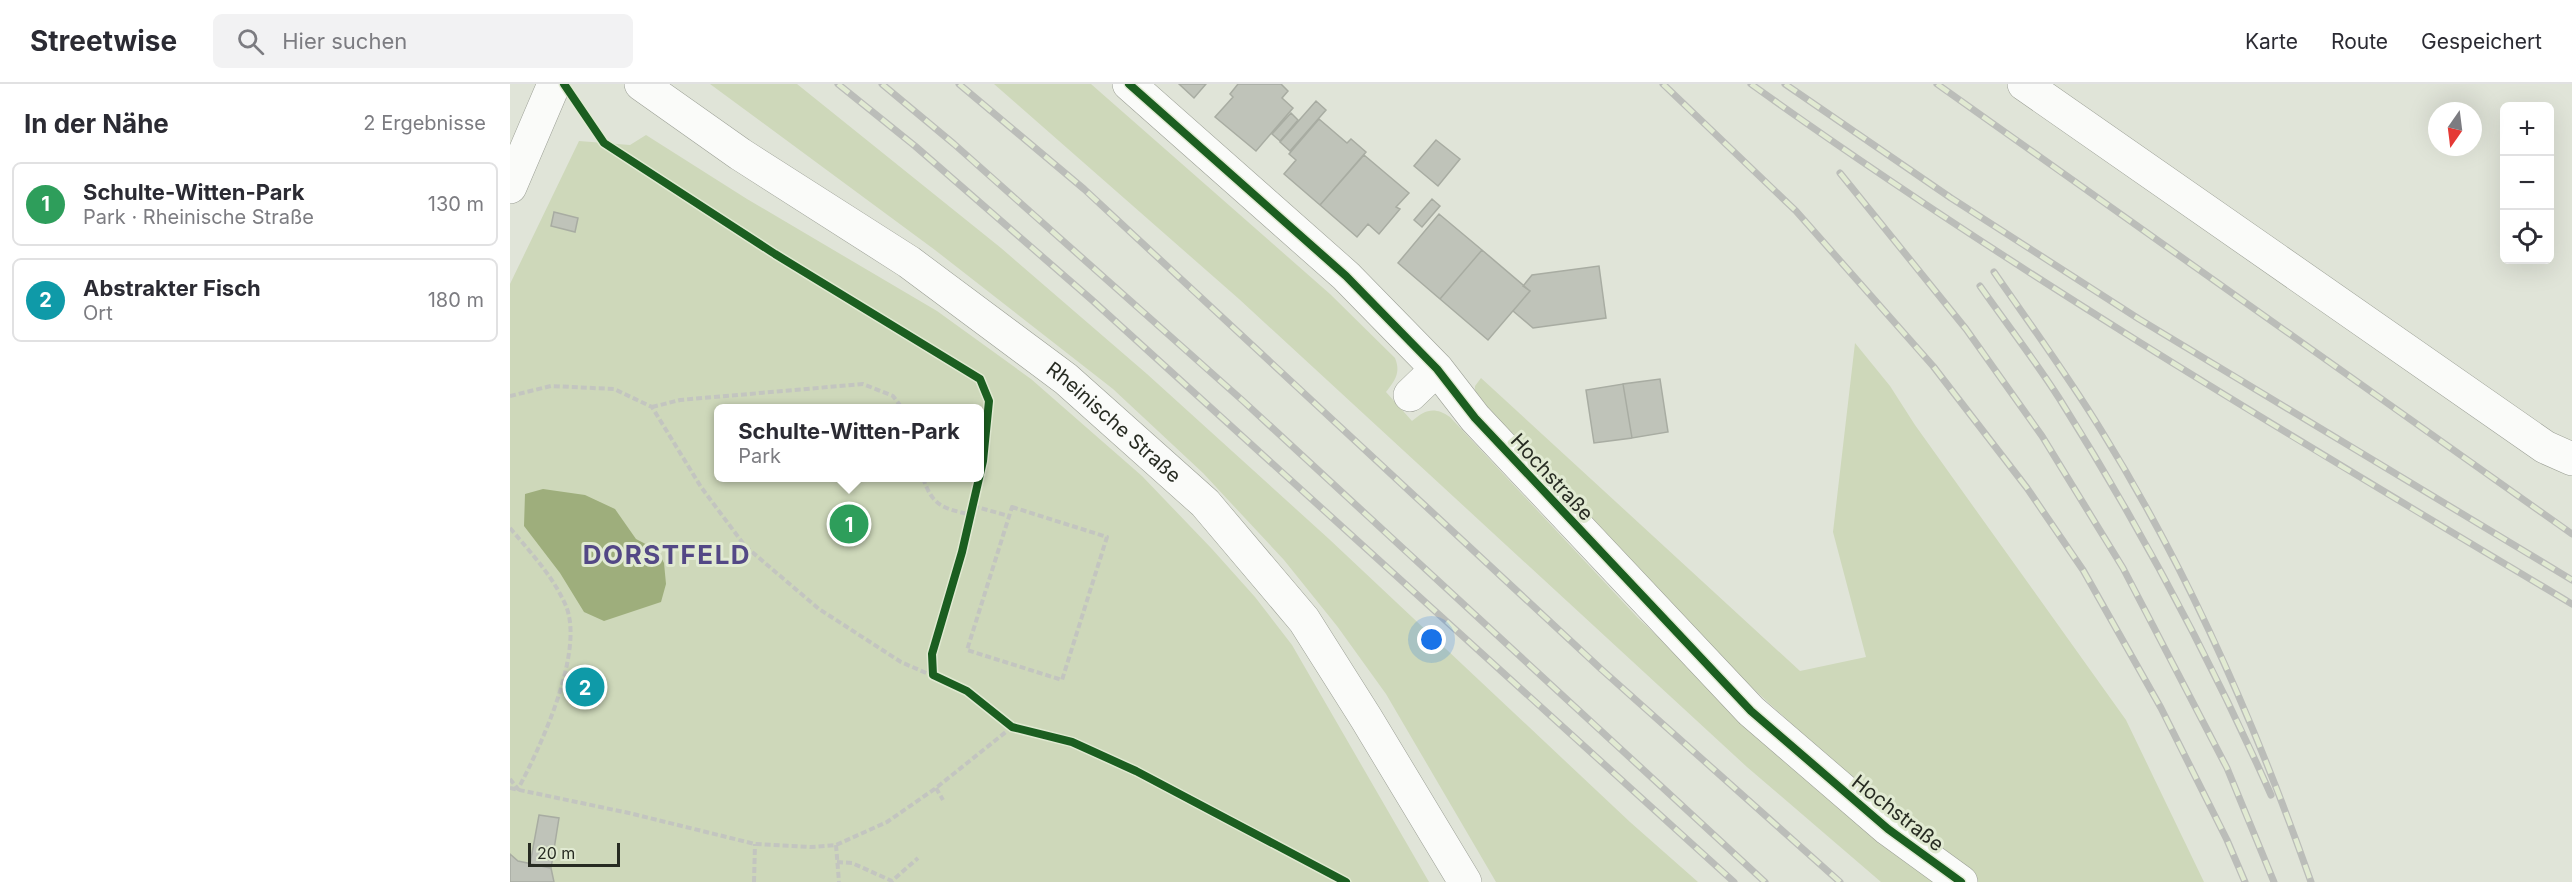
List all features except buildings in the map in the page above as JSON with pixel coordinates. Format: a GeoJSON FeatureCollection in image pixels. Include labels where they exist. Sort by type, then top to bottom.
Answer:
{"type":"FeatureCollection","features":[{"type":"Feature","properties":{"kind":"main road"},"geometry":{"type":"LineString","coordinates":[[510,187],[554,84]]}},
{"type":"Feature","properties":{"kind":"main road","name":"Rheinische Straße"},"geometry":{"type":"LineString","coordinates":[[641,84],[740,153],[909,262],[1066,379],[1205,503],[1304,620],[1366,718],[1464,882]]}},
{"type":"Feature","properties":{"kind":"main road","name":"Hochstraße"},"geometry":{"type":"LineString","coordinates":[[1129,84],[1346,276],[1437,369],[1474,418],[1750,711],[1888,829],[1961,882]]}},
{"type":"Feature","properties":{"kind":"main road"},"geometry":{"type":"LineString","coordinates":[[2024,84],[2545,447],[2572,459]]}},
{"type":"Feature","properties":{"kind":"main road"},"geometry":{"type":"LineString","coordinates":[[1410,395],[1437,369]]}},
{"type":"Feature","properties":{"kind":"path"},"geometry":{"type":"LineString","coordinates":[[652,407],[680,400],[863,384],[893,396],[899,404]]}},
{"type":"Feature","properties":{"kind":"path"},"geometry":{"type":"LineString","coordinates":[[510,396],[551,386],[614,388],[652,407],[701,487],[745,546],[819,609],[901,662],[967,691],[1012,727],[1072,742],[1136,771],[1346,882]]}},
{"type":"Feature","properties":{"kind":"path"},"geometry":{"type":"LineString","coordinates":[[925,482],[929,496],[939,506],[972,515]]}},
{"type":"Feature","properties":{"kind":"path"},"geometry":{"type":"LineString","coordinates":[[973,506],[1009,516]]}},
{"type":"Feature","properties":{"kind":"path"},"geometry":{"type":"LineString","coordinates":[[1012,507],[1107,537],[1062,680],[967,650],[1009,516],[1012,507]]}},
{"type":"Feature","properties":{"kind":"path"},"geometry":{"type":"LineString","coordinates":[[510,528],[551,577],[567,608],[570,635],[564,678],[538,751],[518,789]]}},
{"type":"Feature","properties":{"kind":"path"},"geometry":{"type":"LineString","coordinates":[[510,788],[629,813],[755,844],[811,847],[836,844],[886,822],[936,788],[1012,727]]}},
{"type":"Feature","properties":{"kind":"path"},"geometry":{"type":"LineString","coordinates":[[510,779],[518,789]]}},
{"type":"Feature","properties":{"kind":"path"},"geometry":{"type":"LineString","coordinates":[[936,788],[943,800]]}},
{"type":"Feature","properties":{"kind":"path"},"geometry":{"type":"LineString","coordinates":[[754,882],[755,844]]}},
{"type":"Feature","properties":{"kind":"path"},"geometry":{"type":"LineString","coordinates":[[836,844],[839,882]]}},
{"type":"Feature","properties":{"kind":"path"},"geometry":{"type":"LineString","coordinates":[[837,862],[852,863],[892,881],[918,858]]}},
{"type":"Feature","properties":{"kind":"shaded area"},"geometry":{"type":"Polygon","coordinates":[[[710,84],[797,84],[1001,248],[1147,374],[1329,539],[1630,822],[1698,882],[1496,882],[1386,694],[1337,626],[1284,560],[1203,473],[1113,389],[935,250],[710,84]]]}},
{"type":"Feature","properties":{"kind":"shaded area"},"geometry":{"type":"Polygon","coordinates":[[[994,84],[1091,84],[1330,294],[1395,358],[1396,376],[1386,392],[1412,421],[1430,411],[1439,411],[1450,417],[1638,618],[1798,767],[1935,882],[1881,882],[1747,767],[1239,299],[994,84]]]}},
{"type":"Feature","properties":{"kind":"shaded area"},"geometry":{"type":"Polygon","coordinates":[[[646,135],[747,199],[937,311],[1031,379],[1142,476],[1255,597],[1292,645],[1429,882],[510,882],[510,284],[579,141],[630,145],[646,135]]]}},
{"type":"Feature","properties":{"kind":"shaded area"},"geometry":{"type":"Polygon","coordinates":[[[1855,343],[1890,386],[1915,425],[2126,720],[2204,882],[1973,882],[1911,833],[1735,672],[1474,401],[1475,386],[1481,378],[1800,671],[1866,657],[1833,532],[1855,343]]]}},
{"type":"Feature","properties":{"kind":"shaded area"},"geometry":{"type":"Polygon","coordinates":[[[543,489],[585,495],[615,509],[636,539],[657,550],[664,563],[666,584],[661,602],[604,621],[584,612],[560,573],[524,526],[525,494],[543,489]]]}},
{"type":"Feature","properties":{"kind":"railway"},"geometry":{"type":"LineString","coordinates":[[838,84],[915,146],[1092,300],[1734,882]]}},
{"type":"Feature","properties":{"kind":"railway"},"geometry":{"type":"LineString","coordinates":[[882,84],[954,144],[1242,400],[1765,882]]}},
{"type":"Feature","properties":{"kind":"railway"},"geometry":{"type":"LineString","coordinates":[[959,84],[1084,189],[1601,669],[1840,882]]}},
{"type":"Feature","properties":{"kind":"railway"},"geometry":{"type":"LineString","coordinates":[[1663,84],[1796,211],[1933,366],[2027,488],[2083,570],[2161,708],[2227,840],[2245,882]]}},
{"type":"Feature","properties":{"kind":"railway"},"geometry":{"type":"LineString","coordinates":[[1751,84],[1851,154],[2053,288],[2156,353],[2572,604]]}},
{"type":"Feature","properties":{"kind":"railway"},"geometry":{"type":"LineString","coordinates":[[1785,84],[1951,198],[2139,319],[2572,580]]}},
{"type":"Feature","properties":{"kind":"railway"},"geometry":{"type":"LineString","coordinates":[[1937,84],[2572,534]]}},
{"type":"Feature","properties":{"kind":"railway"},"geometry":{"type":"LineString","coordinates":[[1840,173],[1966,329],[2042,436],[2123,568],[2227,768],[2274,882]]}},
{"type":"Feature","properties":{"kind":"railway"},"geometry":{"type":"LineString","coordinates":[[1994,272],[2088,410],[2163,538],[2192,594],[2244,707],[2311,882]]}},
{"type":"Feature","properties":{"kind":"railway"},"geometry":{"type":"LineString","coordinates":[[1980,286],[2030,355],[2117,494],[2198,643],[2271,795]]}},
{"type":"Feature","properties":{"kind":"cycle path"},"geometry":{"type":"LineString","coordinates":[[564,84],[604,143],[775,254],[980,379],[989,401],[984,451]]}},
{"type":"Feature","properties":{"kind":"cycle path"},"geometry":{"type":"LineString","coordinates":[[1129,84],[1346,276],[1437,369],[1475,418],[1751,711],[1888,829],[1961,882]]}},
{"type":"Feature","properties":{"kind":"cycle path"},"geometry":{"type":"LineString","coordinates":[[978,482],[962,552],[932,654],[933,675],[967,691],[1012,727],[1072,742],[1136,771],[1346,882]]}},
{"type":"Feature","properties":{"kind":"place","name":"Schulte-Witten-Park"},"geometry":{"type":"Point","coordinates":[849,524]}},
{"type":"Feature","properties":{"kind":"place","name":"Abstrakter Fisch"},"geometry":{"type":"Point","coordinates":[585,687]}},
{"type":"Feature","properties":{"kind":"district","name":"DORSTFELD"},"geometry":{"type":"Point","coordinates":[667,555]}}]}
